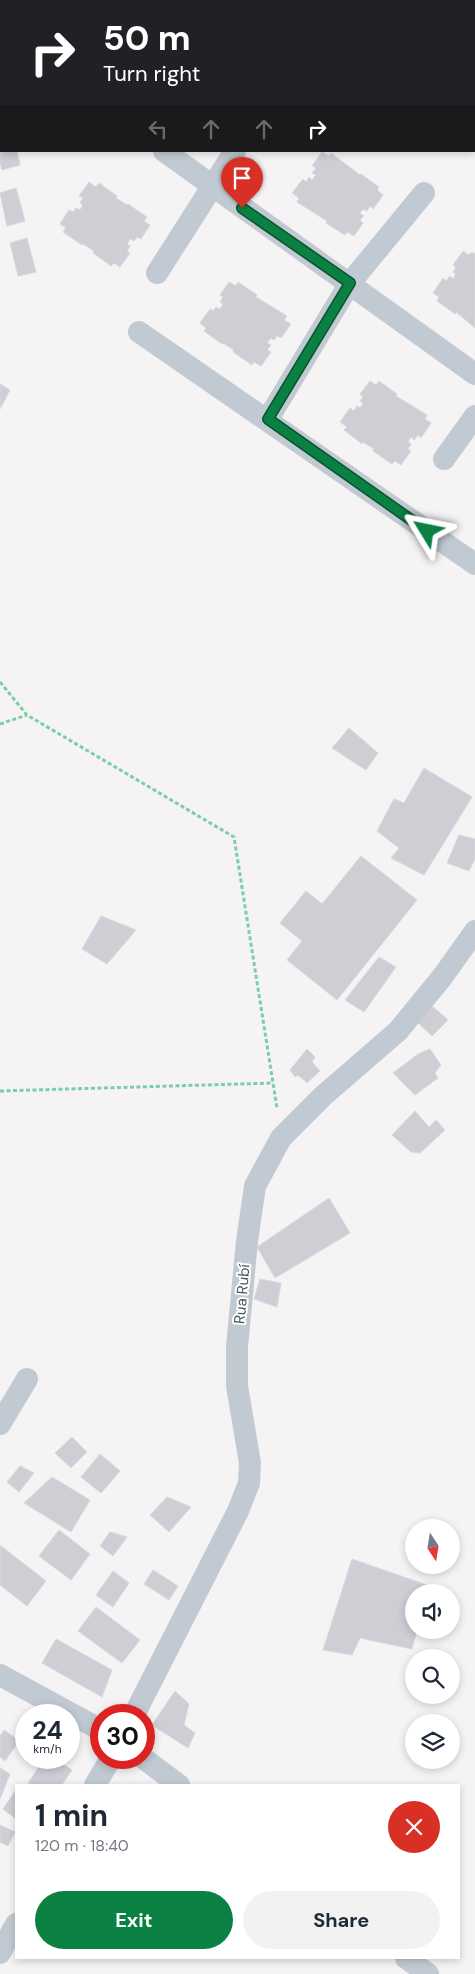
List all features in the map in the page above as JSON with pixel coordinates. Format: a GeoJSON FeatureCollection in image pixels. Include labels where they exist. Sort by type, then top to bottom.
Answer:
{"type":"FeatureCollection","features":[{"type":"Feature","properties":{"kind":"street"},"geometry":{"type":"LineString","coordinates":[[165,152],[475,374]]}},
{"type":"Feature","properties":{"kind":"street"},"geometry":{"type":"LineString","coordinates":[[156,273],[234,152]]}},
{"type":"Feature","properties":{"kind":"street"},"geometry":{"type":"LineString","coordinates":[[268,419],[350,283],[424,193]]}},
{"type":"Feature","properties":{"kind":"street"},"geometry":{"type":"LineString","coordinates":[[139,332],[268,419],[475,564]]}},
{"type":"Feature","properties":{"kind":"street"},"geometry":{"type":"LineString","coordinates":[[444,460],[475,416]]}},
{"type":"Feature","properties":{"kind":"street","name":"Rua Rubí"},"geometry":{"type":"LineString","coordinates":[[140,1704],[238,1512],[249,1482],[250,1463],[238,1386],[237,1347],[246,1250],[255,1186],[281,1138],[323,1096],[398,1031],[443,976],[475,931]]}},
{"type":"Feature","properties":{"kind":"street"},"geometry":{"type":"LineString","coordinates":[[0,1424],[26,1379]]}},
{"type":"Feature","properties":{"kind":"street"},"geometry":{"type":"LineString","coordinates":[[0,1675],[90,1724]]}},
{"type":"Feature","properties":{"kind":"street"},"geometry":{"type":"LineString","coordinates":[[155,1767],[178,1784]]}},
{"type":"Feature","properties":{"kind":"street"},"geometry":{"type":"LineString","coordinates":[[96,1784],[104,1769]]}},
{"type":"Feature","properties":{"kind":"street"},"geometry":{"type":"LineString","coordinates":[[0,1953],[15,1926]]}},
{"type":"Feature","properties":{"kind":"street"},"geometry":{"type":"LineString","coordinates":[[407,1959],[428,1974]]}},
{"type":"Feature","properties":{"kind":"path"},"geometry":{"type":"LineString","coordinates":[[0,682],[27,715],[234,837],[281,1138]]}},
{"type":"Feature","properties":{"kind":"path"},"geometry":{"type":"LineString","coordinates":[[0,724],[27,715]]}},
{"type":"Feature","properties":{"kind":"path"},"geometry":{"type":"LineString","coordinates":[[0,1091],[272,1083]]}},
{"type":"Feature","properties":{"kind":"building"},"geometry":{"type":"Polygon","coordinates":[[[0,152],[17,152],[20,165],[2,170],[0,152]]]}},
{"type":"Feature","properties":{"kind":"building"},"geometry":{"type":"Polygon","coordinates":[[[322,152],[329,156],[331,153],[361,174],[379,187],[377,190],[383,195],[373,209],[370,206],[367,211],[363,209],[360,213],[364,216],[360,220],[363,223],[354,236],[347,232],[345,235],[326,223],[327,221],[297,202],[299,198],[292,193],[303,179],[306,182],[309,177],[312,180],[316,175],[312,173],[316,168],[312,166],[322,152]]]}},
{"type":"Feature","properties":{"kind":"building"},"geometry":{"type":"Polygon","coordinates":[[[89,182],[96,187],[99,183],[117,196],[116,198],[147,217],[144,221],[150,225],[141,239],[137,237],[134,241],[130,239],[127,244],[130,246],[127,251],[130,253],[120,267],[114,263],[111,266],[93,253],[94,251],[63,232],[66,228],[60,224],[69,210],[73,212],[76,208],[80,210],[83,205],[80,203],[83,198],[79,196],[89,182]]]}},
{"type":"Feature","properties":{"kind":"building"},"geometry":{"type":"Polygon","coordinates":[[[16,188],[25,221],[7,226],[0,193],[16,188]]]}},
{"type":"Feature","properties":{"kind":"building"},"geometry":{"type":"Polygon","coordinates":[[[27,238],[36,272],[18,276],[10,243],[27,238]]]}},
{"type":"Feature","properties":{"kind":"building"},"geometry":{"type":"Polygon","coordinates":[[[463,251],[469,255],[472,252],[475,254],[475,328],[456,312],[455,314],[437,301],[439,297],[433,293],[443,278],[446,281],[450,276],[453,279],[456,274],[453,272],[456,267],[453,265],[463,251]]]}},
{"type":"Feature","properties":{"kind":"building"},"geometry":{"type":"Polygon","coordinates":[[[229,282],[236,286],[238,282],[257,295],[256,297],[287,316],[284,320],[291,324],[281,338],[277,336],[274,340],[271,338],[267,343],[271,345],[267,350],[271,352],[261,366],[254,362],[252,365],[233,352],[234,350],[204,331],[206,328],[200,323],[210,309],[213,311],[216,307],[220,309],[223,304],[220,302],[223,297],[220,295],[229,282]]]}},
{"type":"Feature","properties":{"kind":"building"},"geometry":{"type":"Polygon","coordinates":[[[370,381],[376,385],[379,381],[397,394],[396,396],[427,415],[425,419],[431,423],[421,438],[418,435],[414,440],[411,437],[408,442],[411,444],[408,449],[411,451],[401,465],[395,461],[392,464],[373,451],[374,449],[363,442],[362,444],[344,430],[347,427],[340,422],[350,408],[354,411],[357,406],[360,408],[363,404],[360,401],[363,397],[360,394],[370,381]]]}},
{"type":"Feature","properties":{"kind":"building"},"geometry":{"type":"Polygon","coordinates":[[[0,384],[10,390],[0,409],[0,384]]]}},
{"type":"Feature","properties":{"kind":"building"},"geometry":{"type":"Polygon","coordinates":[[[349,728],[378,753],[366,770],[332,748],[349,728]]]}},
{"type":"Feature","properties":{"kind":"building"},"geometry":{"type":"Polygon","coordinates":[[[424,768],[472,797],[424,875],[391,858],[399,848],[377,831],[394,799],[404,803],[424,768]]]}},
{"type":"Feature","properties":{"kind":"building"},"geometry":{"type":"Polygon","coordinates":[[[459,835],[475,839],[475,859],[469,871],[447,863],[459,835]]]}},
{"type":"Feature","properties":{"kind":"building"},"geometry":{"type":"Polygon","coordinates":[[[361,856],[417,900],[337,1000],[287,960],[302,941],[280,923],[306,891],[322,904],[361,856]]]}},
{"type":"Feature","properties":{"kind":"building"},"geometry":{"type":"Polygon","coordinates":[[[101,916],[136,930],[107,964],[82,949],[101,916]]]}},
{"type":"Feature","properties":{"kind":"building"},"geometry":{"type":"Polygon","coordinates":[[[379,957],[396,967],[364,1012],[345,1000],[379,957]]]}},
{"type":"Feature","properties":{"kind":"building"},"geometry":{"type":"Polygon","coordinates":[[[432,1006],[448,1020],[432,1036],[418,1023],[432,1006]]]}},
{"type":"Feature","properties":{"kind":"building"},"geometry":{"type":"Polygon","coordinates":[[[307,1049],[315,1057],[312,1062],[320,1071],[307,1083],[298,1075],[295,1077],[290,1070],[307,1049]]]}},
{"type":"Feature","properties":{"kind":"building"},"geometry":{"type":"Polygon","coordinates":[[[430,1049],[441,1065],[435,1073],[438,1078],[415,1095],[393,1073],[418,1054],[430,1049]]]}},
{"type":"Feature","properties":{"kind":"building"},"geometry":{"type":"Polygon","coordinates":[[[415,1111],[429,1127],[436,1120],[445,1130],[420,1153],[411,1152],[392,1135],[415,1111]]]}},
{"type":"Feature","properties":{"kind":"building"},"geometry":{"type":"Polygon","coordinates":[[[329,1198],[350,1233],[275,1278],[257,1247],[329,1198]]]}},
{"type":"Feature","properties":{"kind":"building"},"geometry":{"type":"Polygon","coordinates":[[[260,1279],[281,1283],[277,1307],[254,1299],[260,1279]]]}},
{"type":"Feature","properties":{"kind":"building"},"geometry":{"type":"Polygon","coordinates":[[[72,1437],[87,1452],[71,1468],[55,1453],[72,1437]]]}},
{"type":"Feature","properties":{"kind":"building"},"geometry":{"type":"Polygon","coordinates":[[[100,1454],[120,1471],[101,1493],[81,1477],[100,1454]]]}},
{"type":"Feature","properties":{"kind":"building"},"geometry":{"type":"Polygon","coordinates":[[[20,1466],[34,1473],[19,1492],[7,1482],[20,1466]]]}},
{"type":"Feature","properties":{"kind":"building"},"geometry":{"type":"Polygon","coordinates":[[[52,1477],[90,1500],[71,1532],[24,1503],[52,1477]]]}},
{"type":"Feature","properties":{"kind":"building"},"geometry":{"type":"Polygon","coordinates":[[[167,1497],[191,1507],[169,1532],[150,1515],[167,1497]]]}},
{"type":"Feature","properties":{"kind":"building"},"geometry":{"type":"Polygon","coordinates":[[[59,1530],[90,1554],[71,1580],[39,1556],[59,1530]]]}},
{"type":"Feature","properties":{"kind":"building"},"geometry":{"type":"Polygon","coordinates":[[[110,1532],[127,1537],[113,1556],[100,1546],[110,1532]]]}},
{"type":"Feature","properties":{"kind":"building"},"geometry":{"type":"Polygon","coordinates":[[[0,1545],[46,1581],[27,1606],[0,1585],[0,1545]]]}},
{"type":"Feature","properties":{"kind":"building"},"geometry":{"type":"Polygon","coordinates":[[[352,1559],[424,1584],[405,1584],[405,1639],[415,1639],[412,1649],[360,1638],[352,1655],[323,1650],[352,1559]]]}},
{"type":"Feature","properties":{"kind":"building"},"geometry":{"type":"Polygon","coordinates":[[[153,1570],[178,1586],[169,1600],[144,1584],[153,1570]]]}},
{"type":"Feature","properties":{"kind":"building"},"geometry":{"type":"Polygon","coordinates":[[[113,1571],[129,1583],[113,1607],[96,1595],[113,1571]]]}},
{"type":"Feature","properties":{"kind":"building"},"geometry":{"type":"Polygon","coordinates":[[[96,1607],[140,1640],[122,1663],[78,1631],[96,1607]]]}},
{"type":"Feature","properties":{"kind":"building"},"geometry":{"type":"Polygon","coordinates":[[[56,1639],[112,1670],[102,1697],[42,1663],[56,1639]]]}},
{"type":"Feature","properties":{"kind":"building"},"geometry":{"type":"Polygon","coordinates":[[[175,1691],[189,1704],[184,1725],[195,1733],[188,1748],[155,1727],[155,1721],[175,1691]]]}},
{"type":"Feature","properties":{"kind":"building"},"geometry":{"type":"Polygon","coordinates":[[[4,1730],[15,1738],[15,1747],[5,1761],[0,1757],[0,1736],[4,1730]]]}},
{"type":"Feature","properties":{"kind":"building"},"geometry":{"type":"Polygon","coordinates":[[[0,1768],[10,1774],[0,1799],[0,1768]]]}},
{"type":"Feature","properties":{"kind":"building"},"geometry":{"type":"Polygon","coordinates":[[[38,1769],[72,1770],[63,1784],[28,1783],[38,1769]]]}},
{"type":"Feature","properties":{"kind":"building"},"geometry":{"type":"Polygon","coordinates":[[[15,1791],[15,1818],[3,1809],[15,1791]]]}},
{"type":"Feature","properties":{"kind":"building"},"geometry":{"type":"Polygon","coordinates":[[[0,1825],[15,1832],[8,1846],[0,1842],[0,1825]]]}},
{"type":"Feature","properties":{"kind":"route"},"geometry":{"type":"LineString","coordinates":[[242,208],[350,283],[268,419],[427,531]]}}]}
